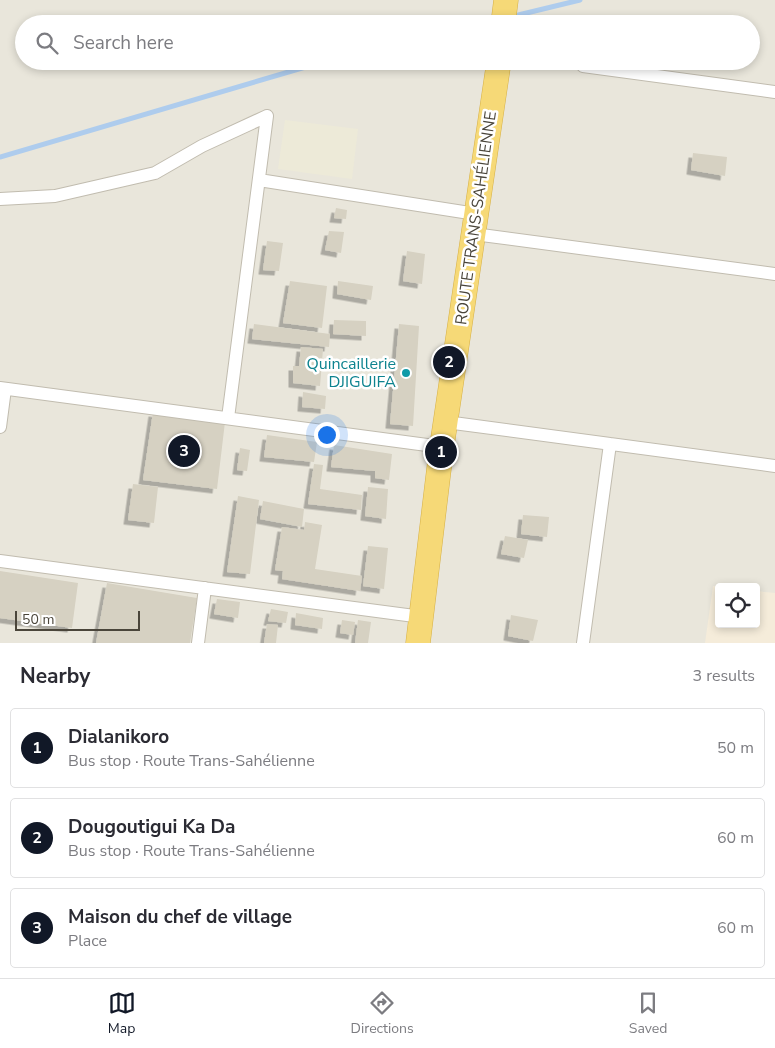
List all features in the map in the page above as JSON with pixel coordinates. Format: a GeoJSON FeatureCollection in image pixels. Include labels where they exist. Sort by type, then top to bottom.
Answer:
{"type":"FeatureCollection","features":[{"type":"Feature","properties":{"kind":"highway","name":"ROUTE TRANS-SAHÉLIENNE"},"geometry":{"type":"LineString","coordinates":[[418,643],[442,447],[498,70]]}},
{"type":"Feature","properties":{"kind":"street"},"geometry":{"type":"LineString","coordinates":[[613,70],[775,92]]}},
{"type":"Feature","properties":{"kind":"street"},"geometry":{"type":"LineString","coordinates":[[0,199],[56,196],[155,173],[202,146],[267,116],[228,418]]}},
{"type":"Feature","properties":{"kind":"street"},"geometry":{"type":"LineString","coordinates":[[259,180],[475,224],[775,274]]}},
{"type":"Feature","properties":{"kind":"street"},"geometry":{"type":"LineString","coordinates":[[0,427],[3,388],[442,447]]}},
{"type":"Feature","properties":{"kind":"street"},"geometry":{"type":"LineString","coordinates":[[446,422],[775,466]]}},
{"type":"Feature","properties":{"kind":"street"},"geometry":{"type":"LineString","coordinates":[[583,643],[610,444]]}},
{"type":"Feature","properties":{"kind":"street"},"geometry":{"type":"LineString","coordinates":[[0,561],[422,617]]}},
{"type":"Feature","properties":{"kind":"street"},"geometry":{"type":"LineString","coordinates":[[198,643],[205,588]]}},
{"type":"Feature","properties":{"kind":"shaded area"},"geometry":{"type":"Polygon","coordinates":[[[0,0],[775,0],[775,643],[0,643],[0,0]]]}},
{"type":"Feature","properties":{"kind":"shaded area"},"geometry":{"type":"Polygon","coordinates":[[[285,120],[358,129],[352,179],[278,169],[285,120]]]}},
{"type":"Feature","properties":{"kind":"shaded area"},"geometry":{"type":"Polygon","coordinates":[[[713,586],[715,586],[715,628],[760,628],[760,591],[775,593],[775,643],[705,643],[713,586]]]}},
{"type":"Feature","properties":{"kind":"building"},"geometry":{"type":"Polygon","coordinates":[[[693,153],[727,157],[725,176],[691,170],[693,153]]]}},
{"type":"Feature","properties":{"kind":"building"},"geometry":{"type":"Polygon","coordinates":[[[336,208],[347,210],[346,219],[334,218],[336,208]]]}},
{"type":"Feature","properties":{"kind":"building"},"geometry":{"type":"Polygon","coordinates":[[[329,231],[344,232],[341,253],[325,250],[329,231]]]}},
{"type":"Feature","properties":{"kind":"building"},"geometry":{"type":"Polygon","coordinates":[[[267,241],[283,243],[279,271],[263,270],[267,241]]]}},
{"type":"Feature","properties":{"kind":"building"},"geometry":{"type":"Polygon","coordinates":[[[407,251],[425,254],[422,284],[403,281],[407,251]]]}},
{"type":"Feature","properties":{"kind":"building"},"geometry":{"type":"Polygon","coordinates":[[[290,281],[327,286],[322,328],[283,323],[290,281]]]}},
{"type":"Feature","properties":{"kind":"building"},"geometry":{"type":"Polygon","coordinates":[[[338,281],[373,286],[371,300],[337,294],[338,281]]]}},
{"type":"Feature","properties":{"kind":"building"},"geometry":{"type":"Polygon","coordinates":[[[334,320],[366,321],[366,336],[333,334],[334,320]]]}},
{"type":"Feature","properties":{"kind":"building"},"geometry":{"type":"Polygon","coordinates":[[[254,324],[330,334],[329,347],[252,339],[254,324]]]}},
{"type":"Feature","properties":{"kind":"building","name":"Quincaillerie DJIGUIFA"},"geometry":{"type":"Polygon","coordinates":[[[399,324],[419,326],[413,426],[390,424],[399,324]]]}},
{"type":"Feature","properties":{"kind":"building"},"geometry":{"type":"Polygon","coordinates":[[[301,347],[323,349],[320,386],[293,383],[293,366],[299,366],[301,347]]]}},
{"type":"Feature","properties":{"kind":"building"},"geometry":{"type":"Polygon","coordinates":[[[303,392],[326,396],[325,409],[302,407],[303,392]]]}},
{"type":"Feature","properties":{"kind":"building"},"geometry":{"type":"Polygon","coordinates":[[[153,412],[225,422],[217,489],[143,480],[153,412]]]}},
{"type":"Feature","properties":{"kind":"building"},"geometry":{"type":"Polygon","coordinates":[[[267,435],[317,442],[314,462],[264,457],[267,435]]]}},
{"type":"Feature","properties":{"kind":"building"},"geometry":{"type":"Polygon","coordinates":[[[334,445],[392,454],[389,480],[375,478],[375,471],[331,467],[334,445]]]}},
{"type":"Feature","properties":{"kind":"building"},"geometry":{"type":"Polygon","coordinates":[[[240,448],[250,450],[247,471],[237,470],[240,448]]]}},
{"type":"Feature","properties":{"kind":"building"},"geometry":{"type":"Polygon","coordinates":[[[314,464],[323,465],[320,489],[362,495],[361,510],[308,504],[314,464]]]}},
{"type":"Feature","properties":{"kind":"building"},"geometry":{"type":"Polygon","coordinates":[[[133,484],[158,487],[154,523],[128,520],[133,484]]]}},
{"type":"Feature","properties":{"kind":"building"},"geometry":{"type":"Polygon","coordinates":[[[368,487],[388,489],[386,519],[365,516],[368,487]]]}},
{"type":"Feature","properties":{"kind":"building"},"geometry":{"type":"Polygon","coordinates":[[[238,496],[259,500],[250,574],[227,572],[238,496]]]}},
{"type":"Feature","properties":{"kind":"building"},"geometry":{"type":"Polygon","coordinates":[[[263,501],[304,509],[302,527],[260,519],[263,501]]]}},
{"type":"Feature","properties":{"kind":"building"},"geometry":{"type":"Polygon","coordinates":[[[523,515],[549,517],[547,537],[521,534],[523,515]]]}},
{"type":"Feature","properties":{"kind":"building"},"geometry":{"type":"Polygon","coordinates":[[[305,522],[322,525],[315,569],[362,576],[360,591],[282,579],[283,571],[275,570],[282,527],[304,530],[305,522]]]}},
{"type":"Feature","properties":{"kind":"building"},"geometry":{"type":"Polygon","coordinates":[[[505,536],[528,540],[524,558],[501,554],[505,536]]]}},
{"type":"Feature","properties":{"kind":"building"},"geometry":{"type":"Polygon","coordinates":[[[368,546],[388,548],[384,589],[363,586],[368,546]]]}},
{"type":"Feature","properties":{"kind":"building"},"geometry":{"type":"Polygon","coordinates":[[[0,571],[78,583],[72,628],[0,618],[0,571]]]}},
{"type":"Feature","properties":{"kind":"building"},"geometry":{"type":"Polygon","coordinates":[[[107,583],[197,598],[190,643],[96,643],[107,583]]]}},
{"type":"Feature","properties":{"kind":"building"},"geometry":{"type":"Polygon","coordinates":[[[217,599],[240,602],[238,618],[214,614],[217,599]]]}},
{"type":"Feature","properties":{"kind":"building"},"geometry":{"type":"Polygon","coordinates":[[[271,609],[288,612],[286,623],[268,621],[271,609]]]}},
{"type":"Feature","properties":{"kind":"building"},"geometry":{"type":"Polygon","coordinates":[[[296,613],[323,618],[322,629],[295,625],[296,613]]]}},
{"type":"Feature","properties":{"kind":"building"},"geometry":{"type":"Polygon","coordinates":[[[511,615],[538,620],[533,641],[508,636],[511,615]]]}},
{"type":"Feature","properties":{"kind":"building"},"geometry":{"type":"Polygon","coordinates":[[[342,620],[355,622],[353,635],[340,633],[342,620]]]}},
{"type":"Feature","properties":{"kind":"building"},"geometry":{"type":"Polygon","coordinates":[[[358,620],[371,622],[368,643],[355,643],[358,620]]]}},
{"type":"Feature","properties":{"kind":"building"},"geometry":{"type":"Polygon","coordinates":[[[267,624],[278,625],[276,643],[264,643],[267,624]]]}},
{"type":"Feature","properties":{"kind":"waterway"},"geometry":{"type":"LineString","coordinates":[[518,15],[580,0]]}},
{"type":"Feature","properties":{"kind":"waterway"},"geometry":{"type":"LineString","coordinates":[[0,157],[295,70]]}},
{"type":"Feature","properties":{"kind":"place","name":"Dougoutigui Ka Da"},"geometry":{"type":"Point","coordinates":[449,362]}},
{"type":"Feature","properties":{"kind":"place","name":"Quincaillerie DJIGUIFA"},"geometry":{"type":"Point","coordinates":[406,373]}},
{"type":"Feature","properties":{"kind":"place","name":"Maison du chef de village"},"geometry":{"type":"Point","coordinates":[184,451]}},
{"type":"Feature","properties":{"kind":"place","name":"Dialanikoro"},"geometry":{"type":"Point","coordinates":[441,452]}}]}
